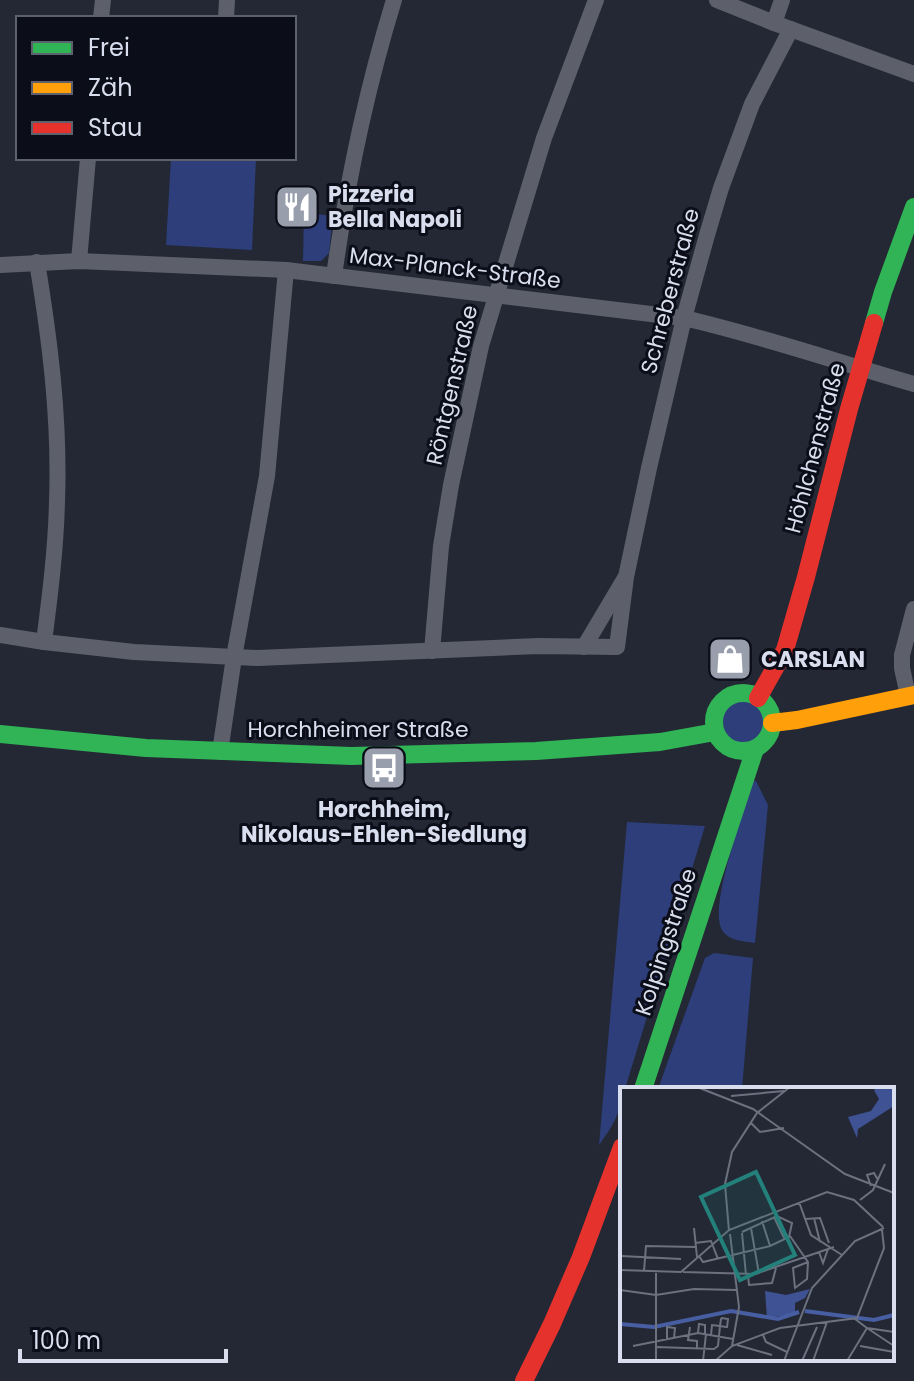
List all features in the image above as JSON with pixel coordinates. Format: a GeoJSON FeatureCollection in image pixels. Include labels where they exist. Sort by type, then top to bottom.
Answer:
{"type":"FeatureCollection","features":[{"type":"Feature","properties":{"kind":"main road","name":"Höhlchenstraße"},"geometry":{"type":"LineString","coordinates":[[758,698],[785,650],[883,292],[910,231],[914,207]]}},
{"type":"Feature","properties":{"kind":"main road"},"geometry":{"type":"LineString","coordinates":[[745,693],[758,698],[769,710],[772,723],[767,738],[755,749],[742,751],[728,747],[720,740],[715,732],[714,720],[726,699],[745,693]]}},
{"type":"Feature","properties":{"kind":"main road"},"geometry":{"type":"LineString","coordinates":[[772,723],[911,695]]}},
{"type":"Feature","properties":{"kind":"main road","name":"Horchheimer Straße"},"geometry":{"type":"LineString","coordinates":[[0,734],[146,748],[351,756],[536,751],[660,742],[715,732]]}},
{"type":"Feature","properties":{"kind":"main road","name":"Kolpingstraße"},"geometry":{"type":"LineString","coordinates":[[728,747],[734,767],[734,809]]}},
{"type":"Feature","properties":{"kind":"main road","name":"Kolpingstraße"},"geometry":{"type":"LineString","coordinates":[[644,1087],[755,749]]}},
{"type":"Feature","properties":{"kind":"main road"},"geometry":{"type":"LineString","coordinates":[[524,1381],[581,1257],[620,1152]]}},
{"type":"Feature","properties":{"kind":"street"},"geometry":{"type":"LineString","coordinates":[[334,276],[342,213],[360,126],[394,0]]}},
{"type":"Feature","properties":{"kind":"street","name":"Röntgenstraße"},"geometry":{"type":"LineString","coordinates":[[432,651],[441,546],[481,346],[544,138],[596,0]]}},
{"type":"Feature","properties":{"kind":"street"},"geometry":{"type":"LineString","coordinates":[[717,0],[914,74]]}},
{"type":"Feature","properties":{"kind":"street"},"geometry":{"type":"LineString","coordinates":[[774,23],[782,0]]}},
{"type":"Feature","properties":{"kind":"street","name":"Schreberstraße"},"geometry":{"type":"LineString","coordinates":[[584,647],[617,647],[626,577],[684,318],[738,139],[752,104],[791,29]]}},
{"type":"Feature","properties":{"kind":"street"},"geometry":{"type":"LineString","coordinates":[[79,261],[88,160]]}},
{"type":"Feature","properties":{"kind":"street","name":"Max-Planck-Straße"},"geometry":{"type":"LineString","coordinates":[[0,265],[79,261],[286,270],[684,318],[741,331],[914,384]]}},
{"type":"Feature","properties":{"kind":"street"},"geometry":{"type":"LineString","coordinates":[[37,262],[49,334],[57,442],[57,501],[44,642]]}},
{"type":"Feature","properties":{"kind":"street"},"geometry":{"type":"LineString","coordinates":[[220,752],[267,476],[286,270]]}},
{"type":"Feature","properties":{"kind":"street","name":"Schreberstraße"},"geometry":{"type":"LineString","coordinates":[[584,647],[626,577]]}},
{"type":"Feature","properties":{"kind":"street"},"geometry":{"type":"LineString","coordinates":[[911,695],[902,668],[902,655],[914,609]]}},
{"type":"Feature","properties":{"kind":"street"},"geometry":{"type":"LineString","coordinates":[[0,635],[134,652],[273,658],[538,646],[584,647]]}},
{"type":"Feature","properties":{"kind":"shaded area"},"geometry":{"type":"Polygon","coordinates":[[[171,160],[256,160],[252,250],[166,245],[171,160]]]}},
{"type":"Feature","properties":{"kind":"shaded area"},"geometry":{"type":"Polygon","coordinates":[[[304,213],[333,216],[329,253],[321,261],[303,261],[304,213]]]}},
{"type":"Feature","properties":{"kind":"shaded area"},"geometry":{"type":"Polygon","coordinates":[[[743,701],[758,707],[764,722],[758,737],[743,743],[728,737],[722,722],[728,707],[743,701]]]}},
{"type":"Feature","properties":{"kind":"shaded area"},"geometry":{"type":"Polygon","coordinates":[[[753,780],[768,805],[755,943],[728,936],[722,930],[719,918],[724,880],[753,780]]]}},
{"type":"Feature","properties":{"kind":"shaded area"},"geometry":{"type":"Polygon","coordinates":[[[627,822],[705,826],[626,1087],[620,1087],[618,1112],[599,1145],[627,822]]]}},
{"type":"Feature","properties":{"kind":"shaded area"},"geometry":{"type":"Polygon","coordinates":[[[714,953],[753,958],[742,1087],[659,1087],[705,958],[714,953]]]}},
{"type":"Feature","properties":{"kind":"traffic: fast"},"geometry":{"type":"LineString","coordinates":[[874,323],[914,207]]}},
{"type":"Feature","properties":{"kind":"traffic: fast"},"geometry":{"type":"LineString","coordinates":[[743,693],[754,695],[763,702],[770,711],[772,722],[770,733],[763,742],[754,749],[743,751],[732,749],[723,742],[716,733],[714,722],[716,711],[723,702],[732,695],[743,693]]}},
{"type":"Feature","properties":{"kind":"traffic: fast"},"geometry":{"type":"LineString","coordinates":[[0,734],[146,748],[351,756],[536,751],[660,742],[715,732]]}},
{"type":"Feature","properties":{"kind":"traffic: fast"},"geometry":{"type":"LineString","coordinates":[[644,1087],[755,749]]}},
{"type":"Feature","properties":{"kind":"traffic: slow"},"geometry":{"type":"LineString","coordinates":[[772,723],[914,695]]}},
{"type":"Feature","properties":{"kind":"traffic: jam"},"geometry":{"type":"LineString","coordinates":[[758,698],[785,650],[874,323]]}},
{"type":"Feature","properties":{"kind":"traffic: jam"},"geometry":{"type":"LineString","coordinates":[[524,1381],[581,1257],[620,1152]]}},
{"type":"Feature","properties":{"kind":"place","name":"Pizzeria Bella Napoli"},"geometry":{"type":"Point","coordinates":[297,207]}},
{"type":"Feature","properties":{"kind":"place","name":"CARSLAN"},"geometry":{"type":"Point","coordinates":[730,659]}},
{"type":"Feature","properties":{"kind":"place","name":"Horchheim, Nikolaus-Ehlen-Siedlung"},"geometry":{"type":"Point","coordinates":[384,768]}}]}
